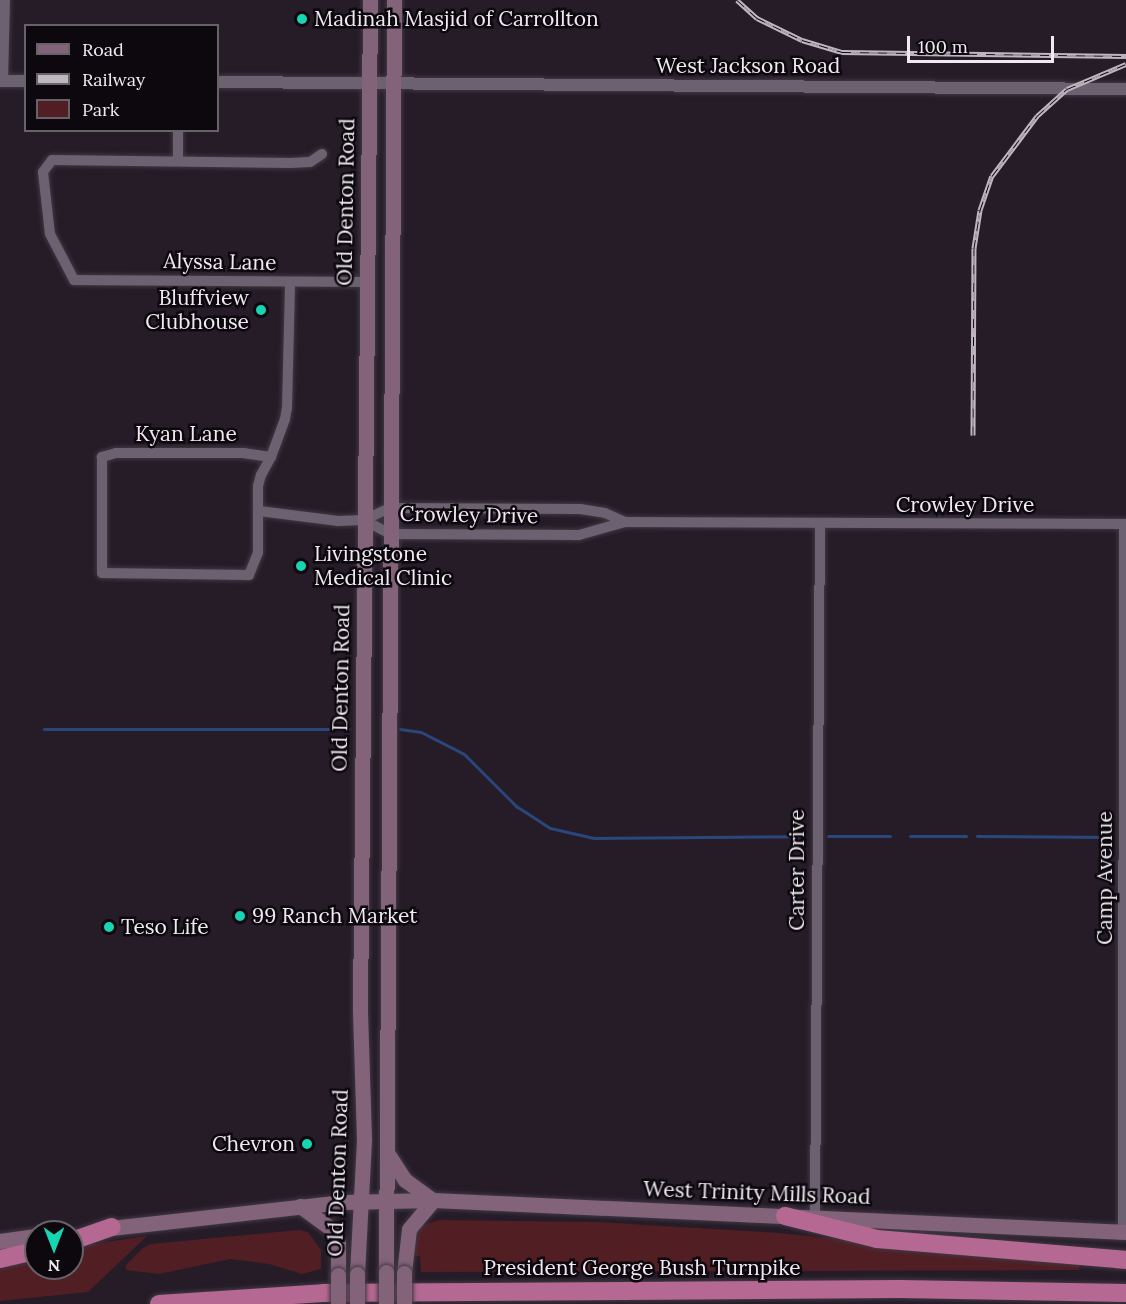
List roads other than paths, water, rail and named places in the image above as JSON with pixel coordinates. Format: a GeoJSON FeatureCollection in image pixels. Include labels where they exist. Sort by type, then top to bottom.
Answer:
{"type":"FeatureCollection","features":[{"type":"Feature","properties":{"kind":"highway"},"geometry":{"type":"LineString","coordinates":[[785,1216],[877,1239],[1126,1260]]}},
{"type":"Feature","properties":{"kind":"highway"},"geometry":{"type":"LineString","coordinates":[[84,1237],[112,1227]]}},
{"type":"Feature","properties":{"kind":"highway"},"geometry":{"type":"LineString","coordinates":[[0,1259],[24,1254]]}},
{"type":"Feature","properties":{"kind":"highway","name":"President George Bush Turnpike"},"geometry":{"type":"LineString","coordinates":[[159,1304],[323,1293],[900,1288],[1126,1293]]}},
{"type":"Feature","properties":{"kind":"main road","name":"Old Denton Road"},"geometry":{"type":"LineString","coordinates":[[357,1304],[364,1139],[360,1010],[370,0]]}},
{"type":"Feature","properties":{"kind":"main road"},"geometry":{"type":"LineString","coordinates":[[386,1304],[385,1010],[394,0]]}},
{"type":"Feature","properties":{"kind":"main road"},"geometry":{"type":"LineString","coordinates":[[361,848],[387,848]]}},
{"type":"Feature","properties":{"kind":"main road"},"geometry":{"type":"LineString","coordinates":[[360,1010],[385,1010]]}},
{"type":"Feature","properties":{"kind":"main road"},"geometry":{"type":"LineString","coordinates":[[387,1152],[405,1180],[433,1200],[409,1229],[404,1273],[404,1304]]}},
{"type":"Feature","properties":{"kind":"main road","name":"West Trinity Mills Road"},"geometry":{"type":"LineString","coordinates":[[84,1230],[300,1206],[360,1201],[433,1200],[1125,1232]]}},
{"type":"Feature","properties":{"kind":"main road"},"geometry":{"type":"LineString","coordinates":[[300,1206],[333,1230],[338,1244],[338,1304]]}},
{"type":"Feature","properties":{"kind":"main road"},"geometry":{"type":"LineString","coordinates":[[0,1241],[24,1238]]}},
{"type":"Feature","properties":{"kind":"street"},"geometry":{"type":"LineString","coordinates":[[4,0],[1,81],[24,81]]}},
{"type":"Feature","properties":{"kind":"street","name":"West Jackson Road"},"geometry":{"type":"LineString","coordinates":[[219,82],[1126,89]]}},
{"type":"Feature","properties":{"kind":"street"},"geometry":{"type":"LineString","coordinates":[[178,132],[178,161],[310,162],[322,154]]}},
{"type":"Feature","properties":{"kind":"street","name":"Alyssa Lane"},"geometry":{"type":"LineString","coordinates":[[178,161],[52,160],[43,172],[50,234],[74,280],[366,282]]}},
{"type":"Feature","properties":{"kind":"street"},"geometry":{"type":"LineString","coordinates":[[290,283],[289,393],[285,419],[258,486],[259,511],[329,521],[364,520]]}},
{"type":"Feature","properties":{"kind":"street","name":"Kyan Lane"},"geometry":{"type":"LineString","coordinates":[[259,511],[258,553],[249,575],[102,573],[102,456],[116,453],[233,453],[271,457]]}},
{"type":"Feature","properties":{"kind":"street","name":"Crowley Drive"},"geometry":{"type":"LineString","coordinates":[[364,520],[390,508],[580,509],[625,522],[1125,524]]}},
{"type":"Feature","properties":{"kind":"street","name":"Crowley Drive"},"geometry":{"type":"LineString","coordinates":[[364,520],[390,534],[579,535],[625,522]]}},
{"type":"Feature","properties":{"kind":"street","name":"Carter Drive"},"geometry":{"type":"LineString","coordinates":[[815,1217],[820,524]]}},
{"type":"Feature","properties":{"kind":"street","name":"Camp Avenue"},"geometry":{"type":"LineString","coordinates":[[1125,524],[1125,1232]]}},
{"type":"Feature","properties":{"kind":"waterway"},"geometry":{"type":"LineString","coordinates":[[44,729],[349,729]]}},
{"type":"Feature","properties":{"kind":"waterway"},"geometry":{"type":"LineString","coordinates":[[400,729],[421,732],[464,754],[516,806],[550,828],[594,838],[805,836]]}},
{"type":"Feature","properties":{"kind":"waterway"},"geometry":{"type":"LineString","coordinates":[[828,836],[890,836]]}},
{"type":"Feature","properties":{"kind":"waterway"},"geometry":{"type":"LineString","coordinates":[[910,836],[966,836]]}},
{"type":"Feature","properties":{"kind":"waterway"},"geometry":{"type":"LineString","coordinates":[[977,836],[1112,837]]}},
{"type":"Feature","properties":{"kind":"railway"},"geometry":{"type":"LineString","coordinates":[[737,0],[757,18],[802,40],[842,52],[1126,56]]}},
{"type":"Feature","properties":{"kind":"railway"},"geometry":{"type":"LineString","coordinates":[[973,435],[974,248],[980,210],[992,176],[1037,116],[1067,89],[1126,64]]}},
{"type":"Feature","properties":{"kind":"place","name":"Madinah Masjid of Carrollton"},"geometry":{"type":"Point","coordinates":[302,19]}},
{"type":"Feature","properties":{"kind":"place","name":"Bluffview Clubhouse"},"geometry":{"type":"Point","coordinates":[261,310]}},
{"type":"Feature","properties":{"kind":"place","name":"Livingstone Medical Clinic"},"geometry":{"type":"Point","coordinates":[301,566]}},
{"type":"Feature","properties":{"kind":"place","name":"99 Ranch Market"},"geometry":{"type":"Point","coordinates":[240,916]}},
{"type":"Feature","properties":{"kind":"place","name":"Teso Life"},"geometry":{"type":"Point","coordinates":[109,927]}},
{"type":"Feature","properties":{"kind":"place","name":"Chevron"},"geometry":{"type":"Point","coordinates":[307,1144]}}]}
